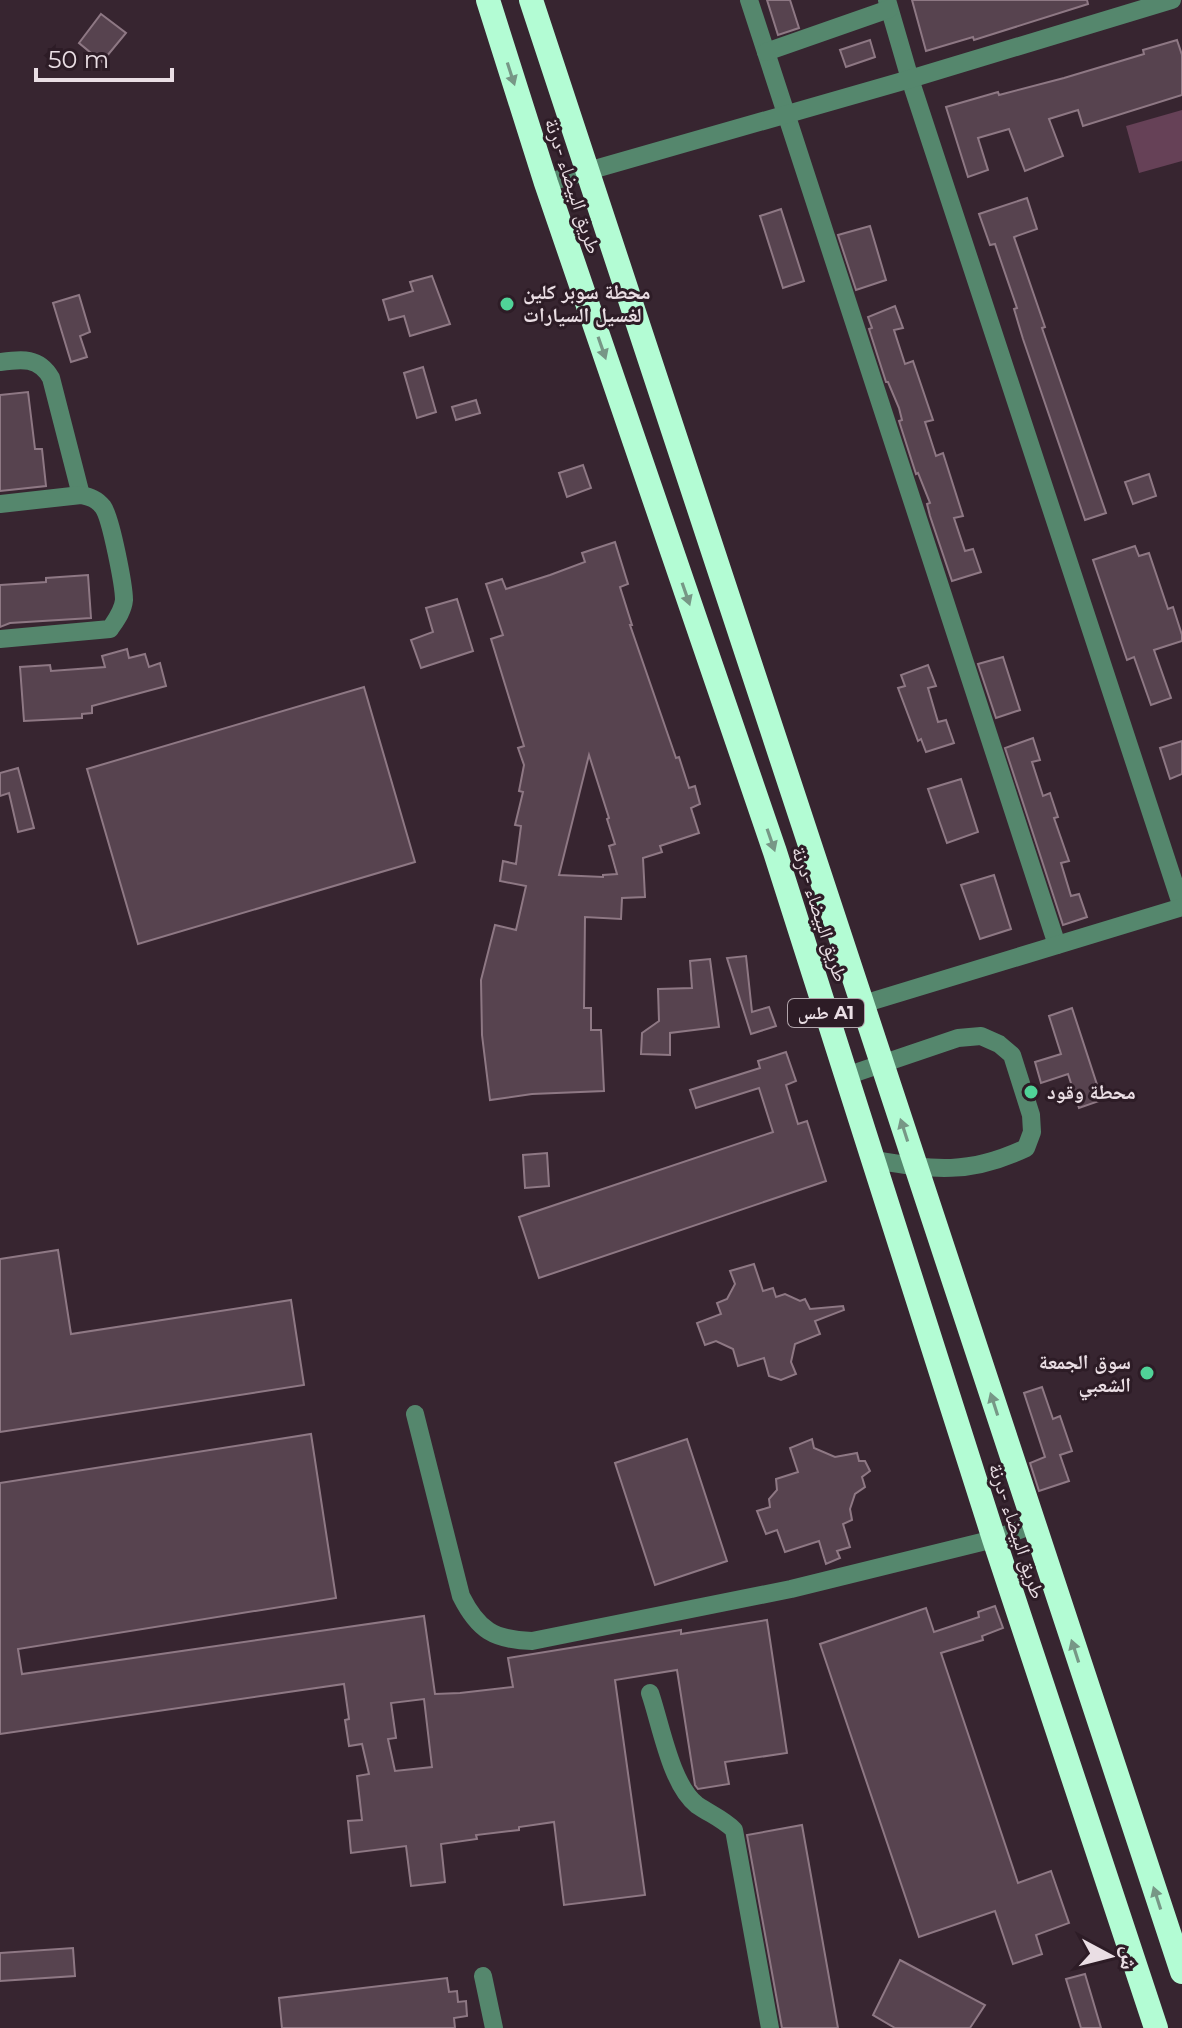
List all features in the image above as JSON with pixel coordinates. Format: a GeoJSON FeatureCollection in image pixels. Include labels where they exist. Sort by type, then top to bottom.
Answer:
{"type":"FeatureCollection","features":[{"type":"Feature","properties":{"kind":"highway","name":"طريق البيضاء -درنة"},"geometry":{"type":"LineString","coordinates":[[488,0],[546,183],[775,852],[994,1539],[1156,2028]]}},
{"type":"Feature","properties":{"kind":"highway","name":"طريق البيضاء -درنة"},"geometry":{"type":"LineString","coordinates":[[531,0],[1182,1971]]}},
{"type":"Feature","properties":{"kind":"street"},"geometry":{"type":"LineString","coordinates":[[749,0],[1057,945]]}},
{"type":"Feature","properties":{"kind":"street"},"geometry":{"type":"LineString","coordinates":[[546,183],[1172,0]]}},
{"type":"Feature","properties":{"kind":"street"},"geometry":{"type":"LineString","coordinates":[[766,52],[888,5],[1182,907],[863,1004]]}},
{"type":"Feature","properties":{"kind":"street"},"geometry":{"type":"LineString","coordinates":[[0,362],[24,359],[45,368],[51,378],[81,495]]}},
{"type":"Feature","properties":{"kind":"street"},"geometry":{"type":"LineString","coordinates":[[0,504],[81,495],[94,498],[104,508],[111,526],[124,601],[110,629],[0,639]]}},
{"type":"Feature","properties":{"kind":"street"},"geometry":{"type":"LineString","coordinates":[[846,1076],[958,1038],[981,1036],[999,1044],[1012,1055],[1031,1115],[1032,1132],[1026,1148],[1006,1158],[961,1169],[915,1167],[874,1160]]}},
{"type":"Feature","properties":{"kind":"street"},"geometry":{"type":"LineString","coordinates":[[415,1414],[461,1596],[482,1628],[514,1641],[532,1641],[741,1599],[994,1539],[1033,1525]]}},
{"type":"Feature","properties":{"kind":"street"},"geometry":{"type":"LineString","coordinates":[[650,1693],[681,1786],[696,1804],[723,1819],[734,1830],[770,2028]]}},
{"type":"Feature","properties":{"kind":"street"},"geometry":{"type":"LineString","coordinates":[[483,1976],[494,2028]]}},
{"type":"Feature","properties":{"kind":"shaded area"},"geometry":{"type":"Polygon","coordinates":[[[1182,110],[1182,161],[1139,173],[1126,126],[1182,110]]]}},
{"type":"Feature","properties":{"kind":"building"},"geometry":{"type":"Polygon","coordinates":[[[767,0],[790,0],[799,28],[778,35],[767,0]]]}},
{"type":"Feature","properties":{"kind":"building"},"geometry":{"type":"Polygon","coordinates":[[[912,0],[1087,0],[1088,4],[974,40],[973,37],[926,51],[912,0]]]}},
{"type":"Feature","properties":{"kind":"building"},"geometry":{"type":"Polygon","coordinates":[[[101,14],[126,33],[102,62],[79,43],[101,14]]]}},
{"type":"Feature","properties":{"kind":"building"},"geometry":{"type":"Polygon","coordinates":[[[870,40],[875,57],[846,67],[840,50],[870,40]]]}},
{"type":"Feature","properties":{"kind":"building"},"geometry":{"type":"Polygon","coordinates":[[[1177,40],[1182,55],[1182,95],[1083,126],[1078,110],[1049,119],[1063,156],[1025,171],[1009,129],[978,138],[988,170],[968,177],[946,107],[1064,78],[1144,54],[1143,50],[1177,40]]]}},
{"type":"Feature","properties":{"kind":"building"},"geometry":{"type":"Polygon","coordinates":[[[1027,198],[1037,229],[1014,237],[1106,513],[1085,520],[1023,339],[1014,309],[1017,308],[995,244],[990,245],[979,214],[1027,198]]]}},
{"type":"Feature","properties":{"kind":"building"},"geometry":{"type":"Polygon","coordinates":[[[781,209],[804,281],[783,288],[760,216],[781,209]]]}},
{"type":"Feature","properties":{"kind":"building"},"geometry":{"type":"Polygon","coordinates":[[[870,226],[886,280],[856,290],[838,235],[870,226]]]}},
{"type":"Feature","properties":{"kind":"building"},"geometry":{"type":"Polygon","coordinates":[[[432,276],[450,324],[410,336],[404,316],[389,320],[383,300],[413,291],[410,282],[432,276]]]}},
{"type":"Feature","properties":{"kind":"building"},"geometry":{"type":"Polygon","coordinates":[[[79,295],[90,332],[80,336],[87,357],[71,362],[53,303],[79,295]]]}},
{"type":"Feature","properties":{"kind":"building"},"geometry":{"type":"Polygon","coordinates":[[[895,306],[903,328],[894,330],[905,364],[913,361],[933,420],[925,422],[936,456],[943,453],[963,516],[954,518],[965,551],[973,549],[981,572],[952,581],[930,516],[927,504],[930,503],[916,474],[899,421],[902,420],[899,408],[886,382],[869,329],[872,328],[868,317],[895,306]]]}},
{"type":"Feature","properties":{"kind":"building"},"geometry":{"type":"Polygon","coordinates":[[[423,367],[436,412],[417,418],[404,373],[423,367]]]}},
{"type":"Feature","properties":{"kind":"building"},"geometry":{"type":"Polygon","coordinates":[[[28,392],[35,449],[42,449],[46,486],[0,491],[0,395],[28,392]]]}},
{"type":"Feature","properties":{"kind":"building"},"geometry":{"type":"Polygon","coordinates":[[[476,400],[480,413],[456,420],[452,407],[476,400]]]}},
{"type":"Feature","properties":{"kind":"building"},"geometry":{"type":"Polygon","coordinates":[[[583,465],[591,488],[567,497],[559,473],[583,465]]]}},
{"type":"Feature","properties":{"kind":"building"},"geometry":{"type":"Polygon","coordinates":[[[1149,474],[1156,496],[1133,504],[1125,482],[1149,474]]]}},
{"type":"Feature","properties":{"kind":"building"},"geometry":{"type":"Polygon","coordinates":[[[615,542],[628,584],[620,587],[630,625],[676,758],[679,757],[689,788],[695,786],[700,804],[691,808],[699,833],[660,846],[662,852],[643,858],[645,897],[622,898],[621,919],[585,917],[584,1008],[591,1008],[591,1030],[601,1030],[604,1091],[532,1094],[490,1100],[482,1035],[481,980],[495,925],[516,930],[526,886],[500,881],[503,861],[516,864],[521,826],[515,825],[523,792],[519,791],[524,765],[518,748],[524,746],[491,639],[503,635],[486,584],[502,579],[506,589],[550,575],[585,562],[582,553],[615,542]],[[589,755],[559,875],[603,877],[617,874],[609,846],[615,844],[589,755]]]}},
{"type":"Feature","properties":{"kind":"building"},"geometry":{"type":"Polygon","coordinates":[[[1135,546],[1139,556],[1149,553],[1168,609],[1173,607],[1182,635],[1182,641],[1154,650],[1171,698],[1151,705],[1134,657],[1127,660],[1093,560],[1135,546]]]}},
{"type":"Feature","properties":{"kind":"building"},"geometry":{"type":"Polygon","coordinates":[[[88,575],[91,618],[10,623],[0,627],[0,585],[88,575]]]}},
{"type":"Feature","properties":{"kind":"building"},"geometry":{"type":"Polygon","coordinates":[[[457,599],[473,651],[421,668],[411,640],[433,632],[426,608],[457,599]]]}},
{"type":"Feature","properties":{"kind":"building"},"geometry":{"type":"Polygon","coordinates":[[[127,649],[129,658],[145,654],[149,667],[160,663],[166,686],[92,706],[92,713],[82,714],[82,718],[24,721],[20,667],[50,665],[51,671],[105,667],[102,656],[127,649]]]}},
{"type":"Feature","properties":{"kind":"building"},"geometry":{"type":"Polygon","coordinates":[[[1003,657],[1020,710],[996,718],[978,664],[1003,657]]]}},
{"type":"Feature","properties":{"kind":"building"},"geometry":{"type":"Polygon","coordinates":[[[928,665],[936,686],[928,688],[938,722],[946,720],[954,743],[926,752],[921,739],[918,741],[898,688],[905,686],[901,675],[928,665]]]}},
{"type":"Feature","properties":{"kind":"building"},"geometry":{"type":"Polygon","coordinates":[[[364,687],[415,862],[138,944],[87,769],[364,687]]]}},
{"type":"Feature","properties":{"kind":"building"},"geometry":{"type":"Polygon","coordinates":[[[1033,738],[1040,760],[1032,762],[1043,796],[1050,793],[1058,817],[1054,818],[1069,861],[1061,863],[1071,896],[1079,894],[1087,917],[1063,925],[1005,748],[1033,738]]]}},
{"type":"Feature","properties":{"kind":"building"},"geometry":{"type":"Polygon","coordinates":[[[1182,741],[1182,774],[1170,779],[1160,748],[1182,741]]]}},
{"type":"Feature","properties":{"kind":"building"},"geometry":{"type":"Polygon","coordinates":[[[18,768],[34,828],[18,832],[9,793],[0,796],[0,773],[18,768]]]}},
{"type":"Feature","properties":{"kind":"building"},"geometry":{"type":"Polygon","coordinates":[[[961,779],[978,832],[947,843],[928,789],[961,779]]]}},
{"type":"Feature","properties":{"kind":"building"},"geometry":{"type":"Polygon","coordinates":[[[994,875],[1011,929],[980,939],[961,885],[994,875]]]}},
{"type":"Feature","properties":{"kind":"building"},"geometry":{"type":"Polygon","coordinates":[[[746,956],[752,1012],[769,1007],[776,1026],[751,1034],[727,958],[746,956]]]}},
{"type":"Feature","properties":{"kind":"building"},"geometry":{"type":"Polygon","coordinates":[[[710,959],[719,1027],[670,1033],[670,1055],[641,1054],[642,1033],[659,1021],[658,989],[692,988],[690,961],[710,959]]]}},
{"type":"Feature","properties":{"kind":"building"},"geometry":{"type":"Polygon","coordinates":[[[1072,1008],[1102,1100],[1079,1108],[1068,1074],[1041,1083],[1035,1062],[1061,1054],[1049,1016],[1072,1008]]]}},
{"type":"Feature","properties":{"kind":"building"},"geometry":{"type":"Polygon","coordinates":[[[786,1052],[796,1081],[786,1085],[798,1124],[807,1121],[826,1181],[539,1278],[519,1217],[773,1132],[759,1088],[696,1108],[690,1090],[760,1068],[758,1061],[786,1052]]]}},
{"type":"Feature","properties":{"kind":"building"},"geometry":{"type":"Polygon","coordinates":[[[547,1153],[549,1186],[525,1188],[523,1155],[547,1153]]]}},
{"type":"Feature","properties":{"kind":"building"},"geometry":{"type":"Polygon","coordinates":[[[58,1250],[71,1334],[291,1300],[304,1385],[0,1432],[0,1259],[58,1250]]]}},
{"type":"Feature","properties":{"kind":"building"},"geometry":{"type":"Polygon","coordinates":[[[754,1264],[763,1291],[773,1288],[776,1297],[785,1294],[800,1301],[805,1299],[810,1309],[843,1306],[844,1310],[815,1321],[820,1334],[795,1344],[791,1362],[796,1374],[781,1380],[769,1376],[764,1358],[738,1366],[733,1349],[716,1341],[705,1345],[697,1323],[721,1314],[717,1303],[727,1299],[735,1284],[730,1271],[754,1264]]]}},
{"type":"Feature","properties":{"kind":"building"},"geometry":{"type":"Polygon","coordinates":[[[1042,1387],[1053,1419],[1060,1416],[1072,1451],[1060,1455],[1069,1481],[1039,1491],[1030,1463],[1045,1457],[1024,1393],[1042,1387]]]}},
{"type":"Feature","properties":{"kind":"building"},"geometry":{"type":"Polygon","coordinates":[[[311,1434],[336,1598],[18,1649],[22,1674],[424,1616],[435,1694],[460,1693],[513,1687],[508,1658],[681,1630],[681,1634],[767,1620],[787,1753],[725,1762],[729,1784],[698,1789],[677,1670],[615,1680],[645,1895],[564,1905],[554,1822],[441,1844],[445,1882],[411,1886],[406,1846],[351,1853],[348,1821],[362,1820],[357,1776],[369,1774],[362,1744],[349,1746],[344,1684],[0,1734],[0,1483],[311,1434]],[[424,1699],[391,1703],[396,1738],[388,1739],[395,1771],[432,1767],[424,1699]]]}},
{"type":"Feature","properties":{"kind":"building"},"geometry":{"type":"Polygon","coordinates":[[[687,1439],[727,1561],[655,1585],[615,1463],[687,1439]]]}},
{"type":"Feature","properties":{"kind":"building"},"geometry":{"type":"Polygon","coordinates":[[[812,1439],[814,1448],[835,1457],[857,1453],[859,1461],[865,1461],[870,1471],[862,1477],[865,1487],[855,1494],[850,1509],[852,1520],[843,1524],[850,1547],[837,1551],[840,1558],[826,1564],[819,1541],[785,1552],[777,1530],[766,1534],[757,1511],[770,1507],[769,1499],[777,1490],[776,1479],[798,1472],[790,1448],[812,1439]]]}},
{"type":"Feature","properties":{"kind":"building"},"geometry":{"type":"Polygon","coordinates":[[[995,1606],[1003,1628],[982,1636],[983,1640],[941,1653],[1018,1883],[1051,1871],[1069,1923],[1036,1935],[1042,1954],[1013,1964],[995,1911],[919,1937],[820,1644],[926,1608],[934,1632],[979,1617],[978,1612],[995,1606]]]}},
{"type":"Feature","properties":{"kind":"building"},"geometry":{"type":"Polygon","coordinates":[[[802,1825],[838,2028],[782,2028],[747,1835],[802,1825]]]}},
{"type":"Feature","properties":{"kind":"building"},"geometry":{"type":"Polygon","coordinates":[[[73,1948],[75,1976],[0,1981],[0,1953],[73,1948]]]}},
{"type":"Feature","properties":{"kind":"building"},"geometry":{"type":"Polygon","coordinates":[[[900,1960],[985,2005],[970,2028],[895,2028],[873,2015],[900,1960]]]}},
{"type":"Feature","properties":{"kind":"building"},"geometry":{"type":"Polygon","coordinates":[[[1085,1974],[1101,2028],[1081,2028],[1066,1979],[1085,1974]]]}},
{"type":"Feature","properties":{"kind":"building"},"geometry":{"type":"Polygon","coordinates":[[[447,1978],[449,1992],[457,1991],[458,2002],[466,2001],[467,2016],[454,2018],[455,2028],[282,2028],[279,1998],[447,1978]]]}},
{"type":"Feature","properties":{"kind":"place","name":"محطة سوبر كلين لغسيل السيارات"},"geometry":{"type":"Point","coordinates":[507,304]}},
{"type":"Feature","properties":{"kind":"place","name":"محطة وقود"},"geometry":{"type":"Point","coordinates":[1031,1092]}},
{"type":"Feature","properties":{"kind":"place","name":"سوق الجمعة الشعبي"},"geometry":{"type":"Point","coordinates":[1147,1373]}}]}
